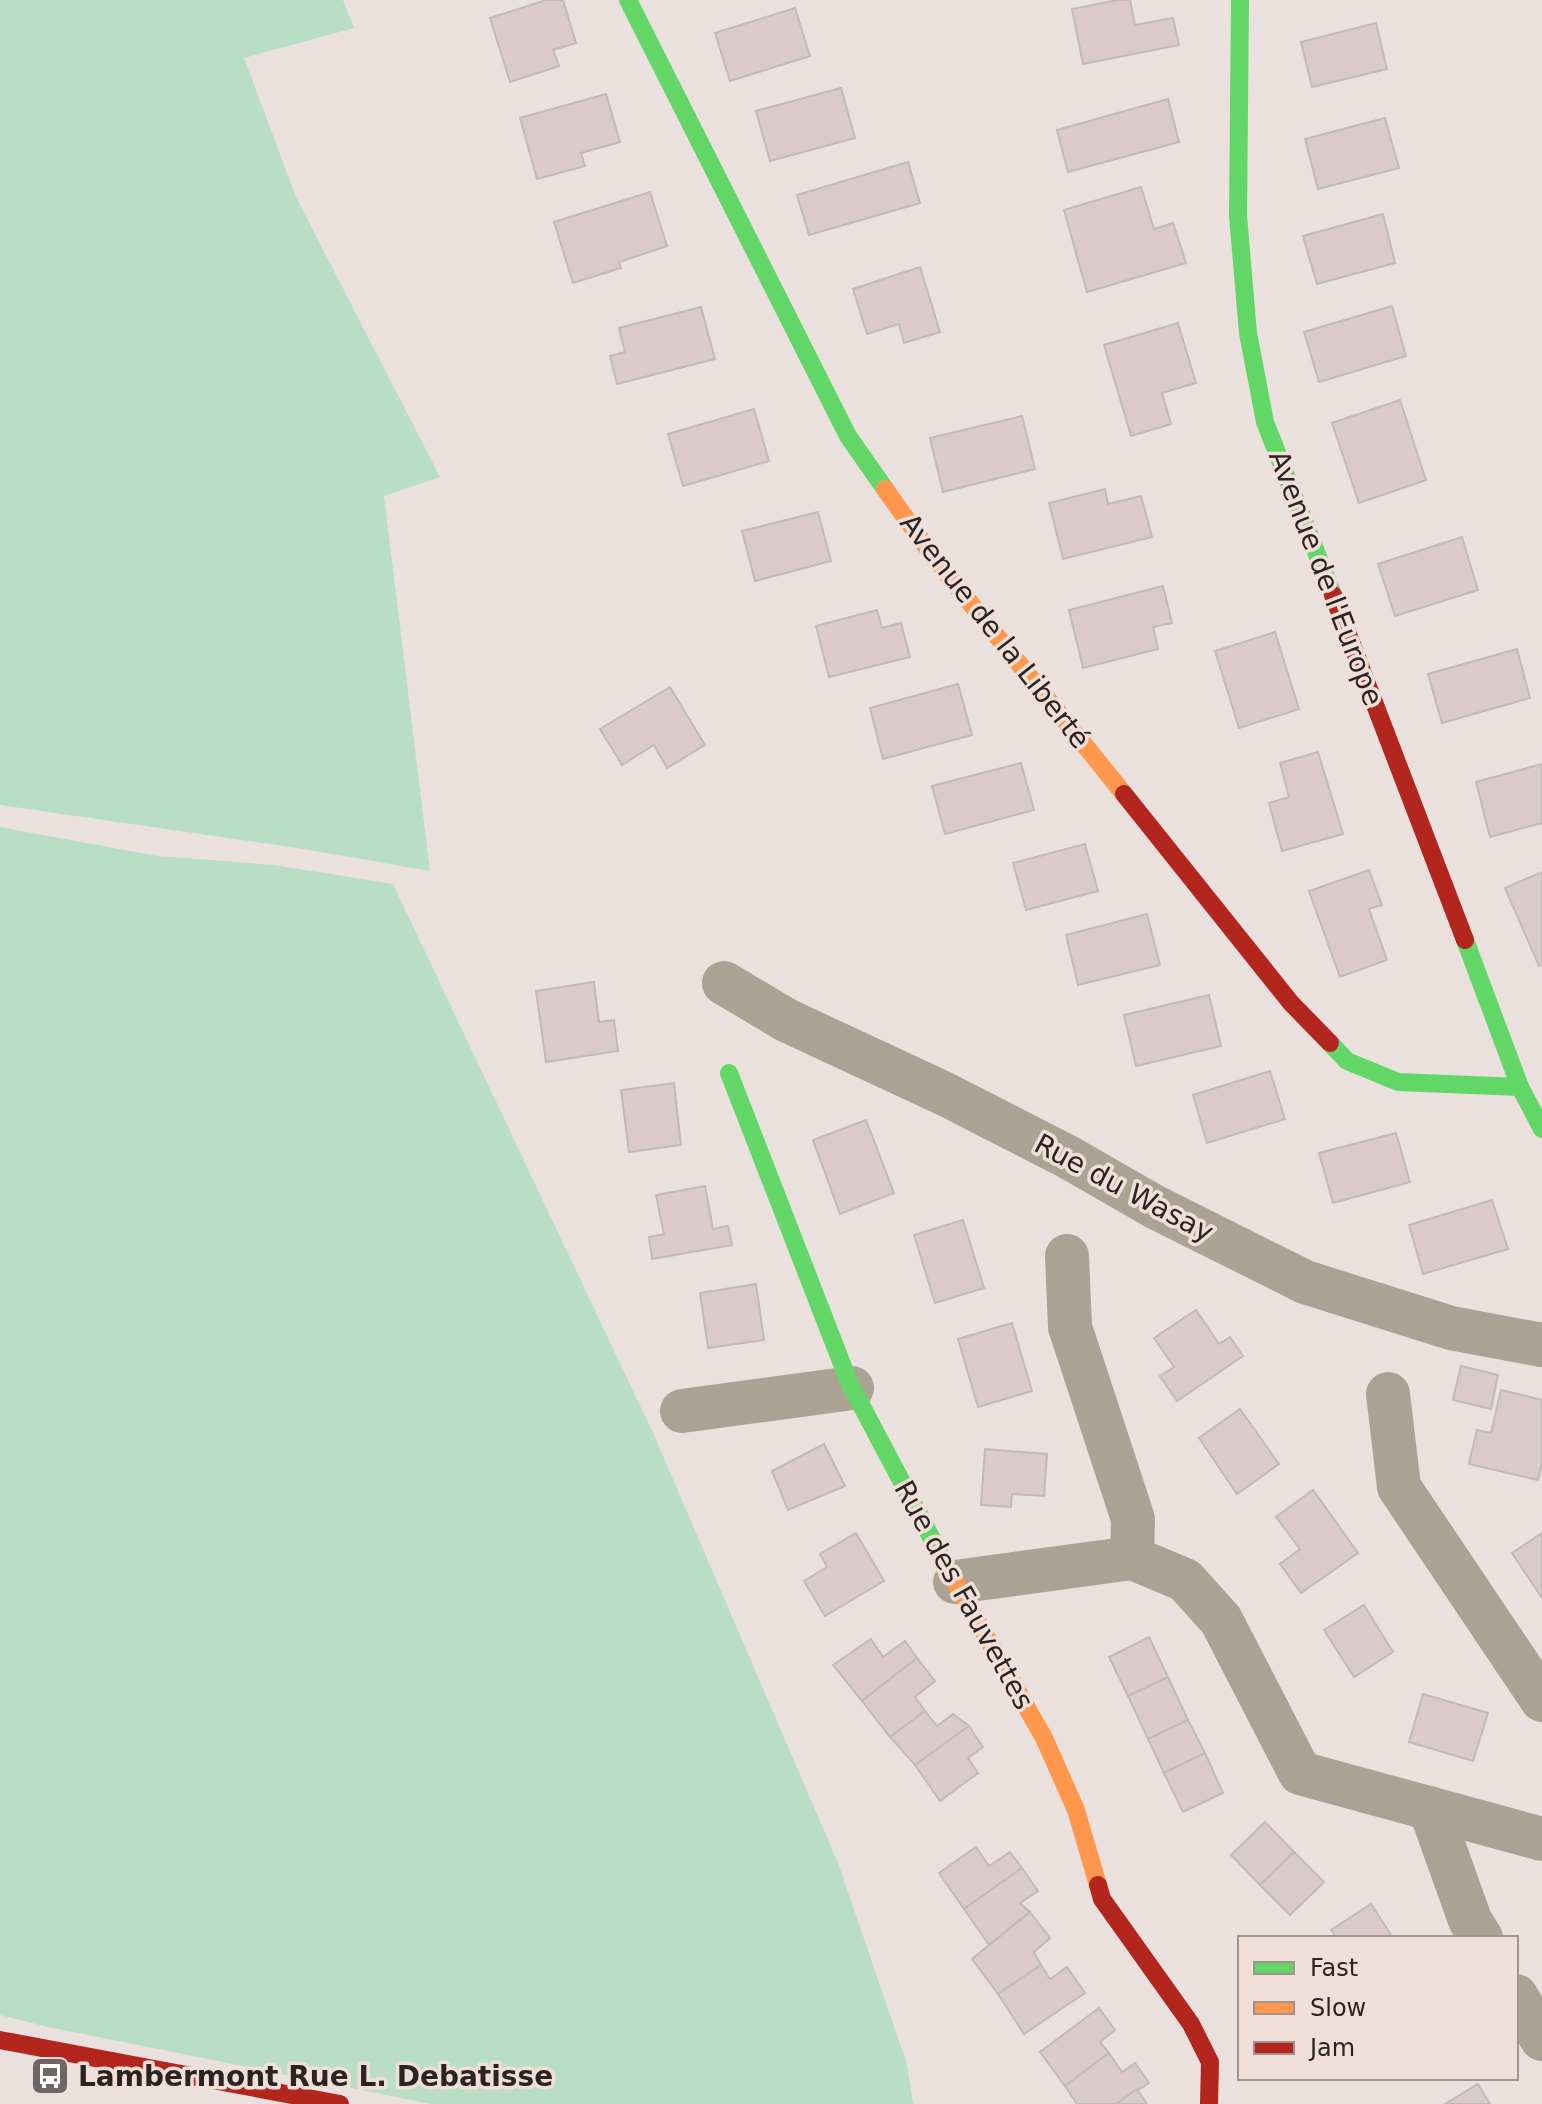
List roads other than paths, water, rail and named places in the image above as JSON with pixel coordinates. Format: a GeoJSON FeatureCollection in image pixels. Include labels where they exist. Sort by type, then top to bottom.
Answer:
{"type":"FeatureCollection","features":[{"type":"Feature","properties":{"kind":"street","name":"Avenue de la Liberté"},"geometry":{"type":"LineString","coordinates":[[628,0],[848,436],[934,558],[1291,1003],[1347,1061],[1398,1082],[1520,1087]]}},
{"type":"Feature","properties":{"kind":"street","name":"Avenue de l'Europe"},"geometry":{"type":"LineString","coordinates":[[1240,0],[1238,216],[1248,333],[1265,422],[1408,788],[1520,1087],[1542,1129]]}},
{"type":"Feature","properties":{"kind":"street","name":"Rue du Wasay"},"geometry":{"type":"LineString","coordinates":[[724,983],[786,1020],[945,1094],[1068,1157],[1155,1207],[1305,1282],[1451,1328],[1542,1345]]}},
{"type":"Feature","properties":{"kind":"street","name":"Rue des Fauvettes"},"geometry":{"type":"LineString","coordinates":[[729,1073],[852,1388],[955,1582],[1044,1738],[1076,1810],[1102,1899],[1191,2024],[1210,2062],[1209,2104]]}},
{"type":"Feature","properties":{"kind":"street"},"geometry":{"type":"LineString","coordinates":[[1067,1256],[1070,1327],[1133,1519],[1132,1558]]}},
{"type":"Feature","properties":{"kind":"street"},"geometry":{"type":"LineString","coordinates":[[682,1411],[852,1388]]}},
{"type":"Feature","properties":{"kind":"street"},"geometry":{"type":"LineString","coordinates":[[1388,1394],[1399,1487],[1542,1700]]}},
{"type":"Feature","properties":{"kind":"street"},"geometry":{"type":"LineString","coordinates":[[955,1582],[1132,1558],[1185,1580],[1221,1620],[1300,1773],[1542,1839]]}},
{"type":"Feature","properties":{"kind":"street"},"geometry":{"type":"LineString","coordinates":[[1430,1808],[1470,1920],[1480,1936]]}},
{"type":"Feature","properties":{"kind":"street"},"geometry":{"type":"LineString","coordinates":[[1518,1999],[1542,2039]]}},
{"type":"Feature","properties":{"kind":"street"},"geometry":{"type":"LineString","coordinates":[[0,2040],[298,2100],[340,2104]]}},
{"type":"Feature","properties":{"kind":"place","name":"Lambermont Rue L. Debatisse"},"geometry":{"type":"Point","coordinates":[50,2076]}}]}
